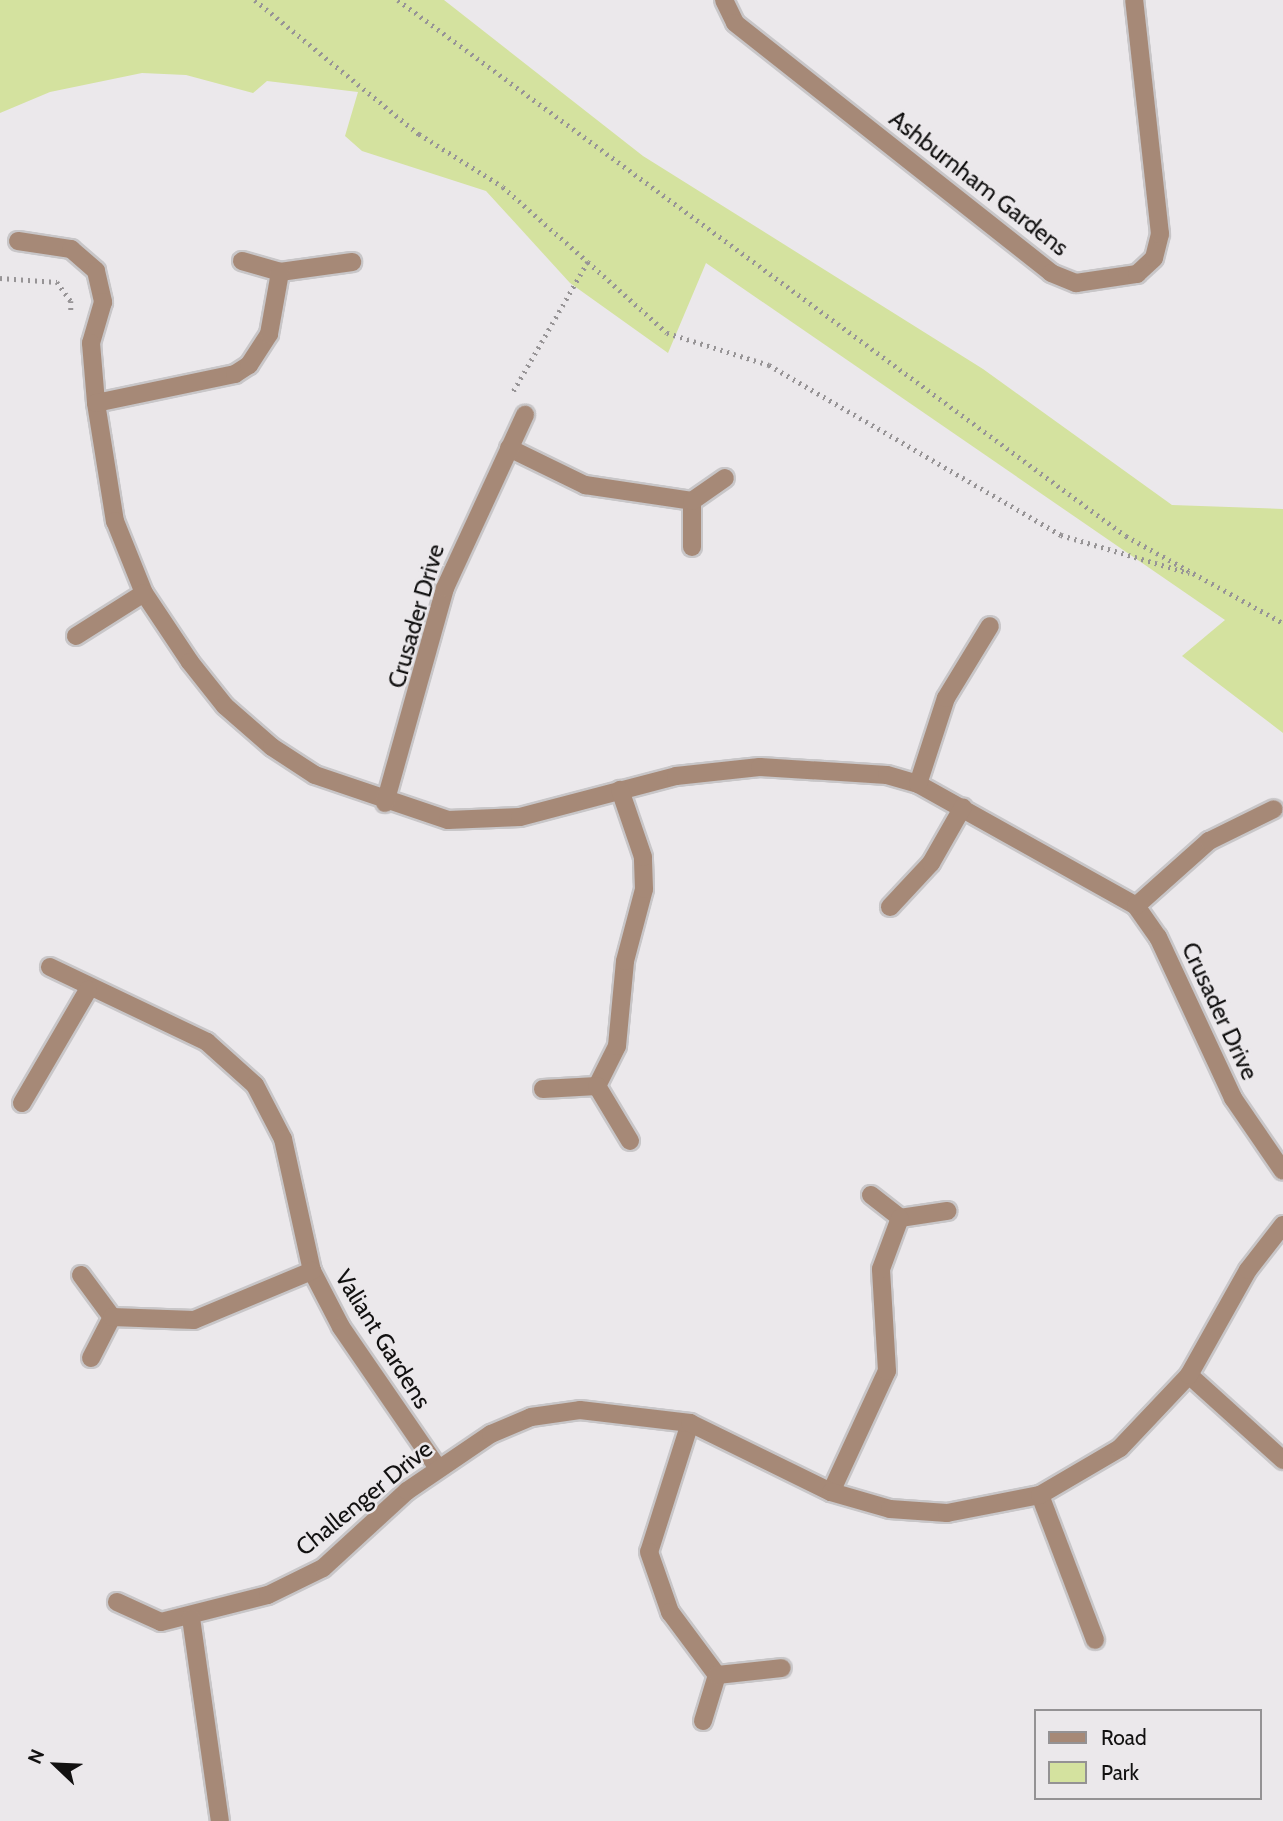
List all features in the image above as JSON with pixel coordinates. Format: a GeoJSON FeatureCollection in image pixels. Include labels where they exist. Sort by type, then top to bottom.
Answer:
{"type":"FeatureCollection","features":[{"type":"Feature","properties":{"kind":"street","name":"Ashburnham Gardens"},"geometry":{"type":"LineString","coordinates":[[724,0],[746,31],[1051,273],[1076,283],[1137,274],[1154,258],[1160,233],[1134,0]]}},
{"type":"Feature","properties":{"kind":"street","name":"Crusader Drive"},"geometry":{"type":"LineString","coordinates":[[18,241],[71,249],[87,258],[102,288],[91,343],[96,403],[115,521],[144,593],[234,715],[315,775],[385,803],[448,820],[484,822],[620,790],[760,766],[887,775],[918,785],[963,807],[1136,906],[1158,937],[1233,1098],[1283,1171]]}},
{"type":"Feature","properties":{"kind":"street"},"geometry":{"type":"LineString","coordinates":[[242,261],[280,272],[352,262]]}},
{"type":"Feature","properties":{"kind":"street"},"geometry":{"type":"LineString","coordinates":[[96,403],[235,374],[249,366],[269,334],[280,272]]}},
{"type":"Feature","properties":{"kind":"street","name":"Crusader Drive"},"geometry":{"type":"LineString","coordinates":[[385,803],[445,589],[525,415]]}},
{"type":"Feature","properties":{"kind":"street"},"geometry":{"type":"LineString","coordinates":[[509,448],[585,485],[692,501],[725,478]]}},
{"type":"Feature","properties":{"kind":"street"},"geometry":{"type":"LineString","coordinates":[[692,501],[692,547]]}},
{"type":"Feature","properties":{"kind":"street"},"geometry":{"type":"LineString","coordinates":[[76,636],[144,593]]}},
{"type":"Feature","properties":{"kind":"street"},"geometry":{"type":"LineString","coordinates":[[918,785],[946,698],[990,626]]}},
{"type":"Feature","properties":{"kind":"street"},"geometry":{"type":"LineString","coordinates":[[597,1086],[617,1046],[625,961],[643,889],[643,857],[620,790]]}},
{"type":"Feature","properties":{"kind":"street"},"geometry":{"type":"LineString","coordinates":[[890,907],[931,863],[963,807]]}},
{"type":"Feature","properties":{"kind":"street"},"geometry":{"type":"LineString","coordinates":[[1136,906],[1209,841],[1275,809]]}},
{"type":"Feature","properties":{"kind":"street","name":"Valiant Gardens"},"geometry":{"type":"LineString","coordinates":[[50,967],[88,990],[207,1042],[256,1085],[284,1139],[312,1271],[341,1327],[438,1468]]}},
{"type":"Feature","properties":{"kind":"street"},"geometry":{"type":"LineString","coordinates":[[22,1103],[88,990]]}},
{"type":"Feature","properties":{"kind":"street"},"geometry":{"type":"LineString","coordinates":[[542,1089],[597,1086]]}},
{"type":"Feature","properties":{"kind":"street"},"geometry":{"type":"LineString","coordinates":[[597,1086],[630,1141]]}},
{"type":"Feature","properties":{"kind":"street"},"geometry":{"type":"LineString","coordinates":[[871,1195],[900,1218],[947,1211]]}},
{"type":"Feature","properties":{"kind":"street"},"geometry":{"type":"LineString","coordinates":[[831,1492],[887,1371],[881,1269],[900,1218]]}},
{"type":"Feature","properties":{"kind":"street","name":"Challenger Drive"},"geometry":{"type":"LineString","coordinates":[[117,1602],[161,1622],[191,1618],[268,1595],[323,1568],[438,1468],[531,1417],[614,1410],[690,1423],[831,1492],[890,1508],[947,1513],[1040,1495],[1120,1448],[1189,1375],[1248,1270],[1283,1225]]}},
{"type":"Feature","properties":{"kind":"street","name":"Valiant Gardens"},"geometry":{"type":"LineString","coordinates":[[113,1317],[194,1320],[312,1271]]}},
{"type":"Feature","properties":{"kind":"street"},"geometry":{"type":"LineString","coordinates":[[81,1275],[113,1317],[91,1358]]}},
{"type":"Feature","properties":{"kind":"street"},"geometry":{"type":"LineString","coordinates":[[1189,1375],[1283,1460]]}},
{"type":"Feature","properties":{"kind":"street"},"geometry":{"type":"LineString","coordinates":[[690,1423],[649,1552],[670,1612],[717,1675]]}},
{"type":"Feature","properties":{"kind":"street"},"geometry":{"type":"LineString","coordinates":[[1040,1495],[1095,1640]]}},
{"type":"Feature","properties":{"kind":"street"},"geometry":{"type":"LineString","coordinates":[[191,1618],[220,1821]]}},
{"type":"Feature","properties":{"kind":"street"},"geometry":{"type":"LineString","coordinates":[[717,1675],[782,1668]]}},
{"type":"Feature","properties":{"kind":"street"},"geometry":{"type":"LineString","coordinates":[[703,1721],[717,1675]]}},
{"type":"Feature","properties":{"kind":"path"},"geometry":{"type":"LineString","coordinates":[[255,0],[419,134],[503,187],[667,333],[769,365],[1061,535],[1198,576]]}},
{"type":"Feature","properties":{"kind":"path"},"geometry":{"type":"LineString","coordinates":[[398,0],[1126,536],[1283,623]]}},
{"type":"Feature","properties":{"kind":"path"},"geometry":{"type":"LineString","coordinates":[[525,415],[508,400],[588,262]]}},
{"type":"Feature","properties":{"kind":"path"},"geometry":{"type":"LineString","coordinates":[[0,278],[57,282],[71,300],[72,332],[91,343]]}},
{"type":"Feature","properties":{"kind":"green space"},"geometry":{"type":"Polygon","coordinates":[[[0,0],[444,0],[643,156],[983,369],[1172,505],[1283,509],[1283,733],[1182,656],[1225,620],[706,263],[668,353],[570,283],[486,191],[362,151],[345,136],[358,92],[267,81],[253,93],[186,75],[142,73],[50,92],[0,113],[0,0]]]}}]}
